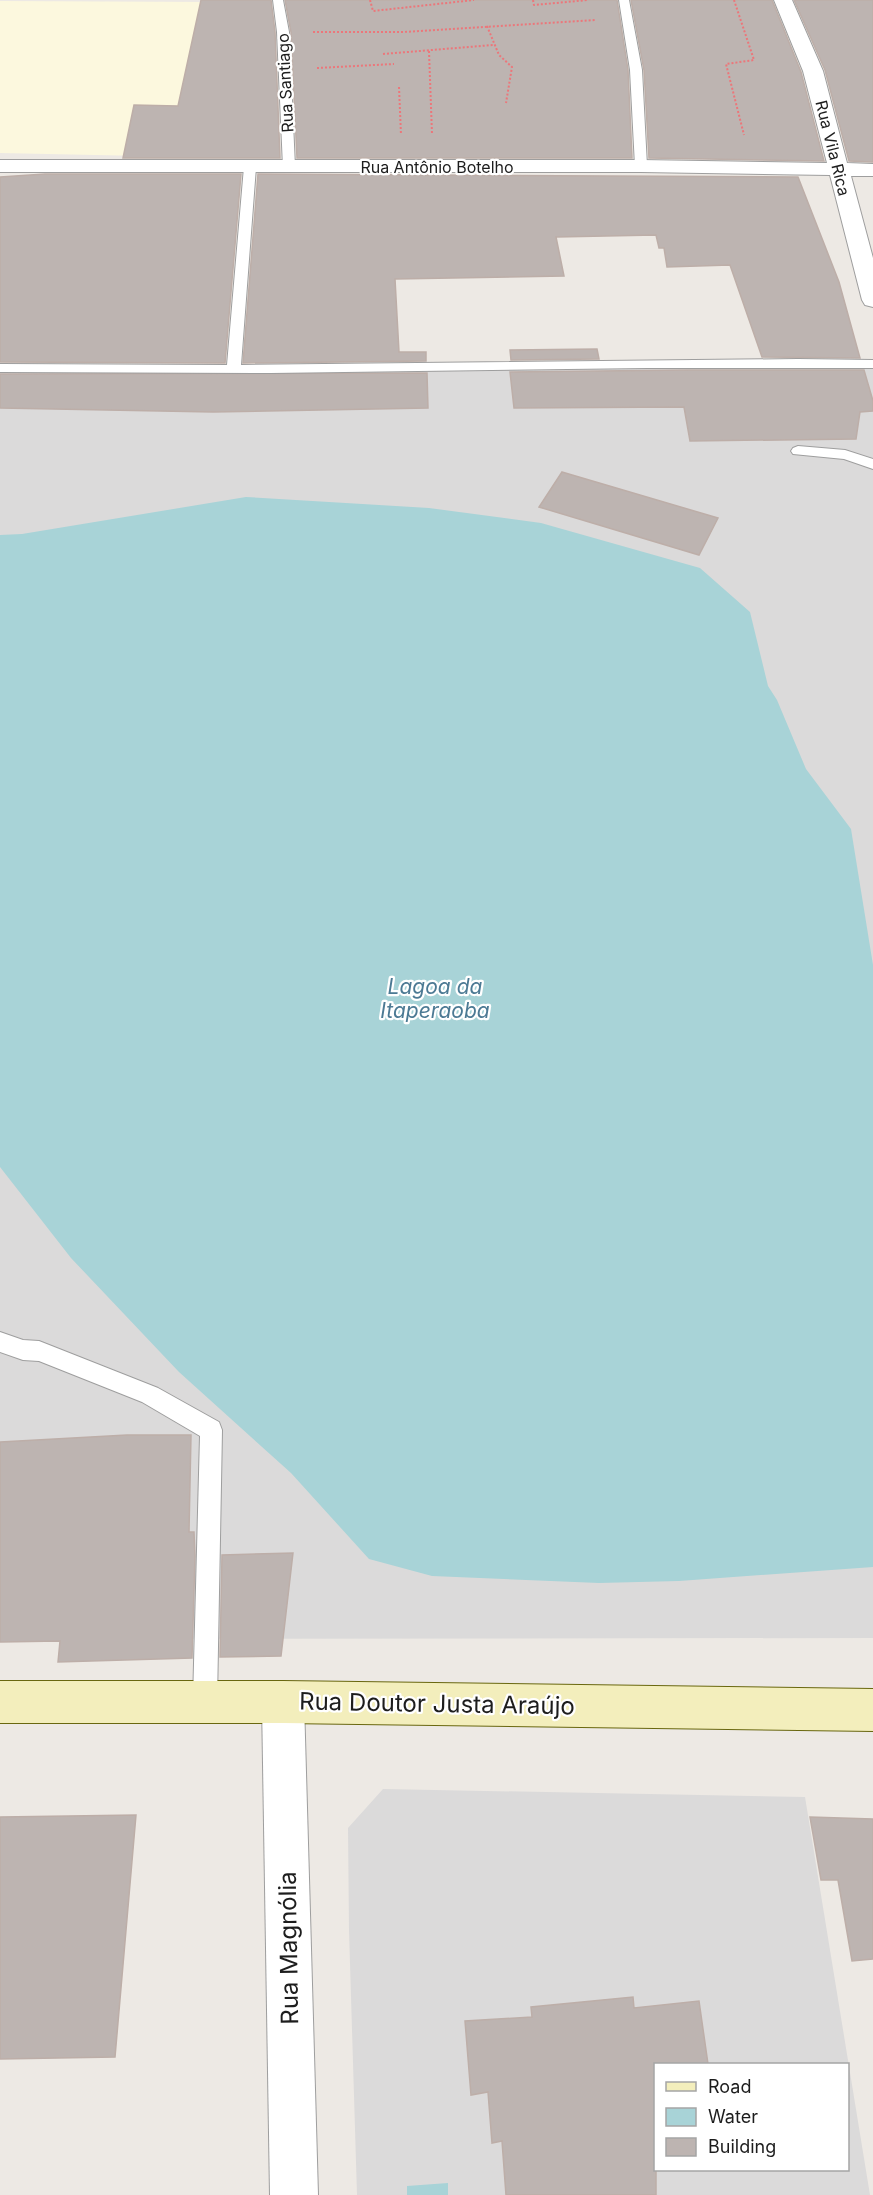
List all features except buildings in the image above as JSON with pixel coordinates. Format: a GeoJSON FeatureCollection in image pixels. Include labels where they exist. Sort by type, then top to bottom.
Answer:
{"type":"FeatureCollection","features":[{"type":"Feature","properties":{"kind":"street","name":"Rua Vila Rica"},"geometry":{"type":"LineString","coordinates":[[783,0],[813,71],[873,300]]}},
{"type":"Feature","properties":{"kind":"street","name":"Rua Antônio Botelho"},"geometry":{"type":"LineString","coordinates":[[0,166],[641,166],[873,170]]}},
{"type":"Feature","properties":{"kind":"street","name":"Rua Doutor Justa Araújo"},"geometry":{"type":"LineString","coordinates":[[0,1702],[205,1701],[873,1710]]}},
{"type":"Feature","properties":{"kind":"street","name":"Rua Magnólia"},"geometry":{"type":"LineString","coordinates":[[283,1702],[294,2195]]}},
{"type":"Feature","properties":{"kind":"lane","name":"Rua Santiago"},"geometry":{"type":"LineString","coordinates":[[278,0],[283,32],[289,167]]}},
{"type":"Feature","properties":{"kind":"lane"},"geometry":{"type":"LineString","coordinates":[[624,0],[636,70],[641,166]]}},
{"type":"Feature","properties":{"kind":"lane"},"geometry":{"type":"LineString","coordinates":[[234,369],[250,167]]}},
{"type":"Feature","properties":{"kind":"lane"},"geometry":{"type":"LineString","coordinates":[[0,368],[83,366],[234,369],[547,367],[671,362],[873,364]]}},
{"type":"Feature","properties":{"kind":"lane"},"geometry":{"type":"LineString","coordinates":[[798,451],[845,455],[873,464]]}},
{"type":"Feature","properties":{"kind":"lane"},"geometry":{"type":"LineString","coordinates":[[0,1342],[23,1350],[39,1351],[150,1395],[211,1430],[205,1701]]}},
{"type":"Feature","properties":{"kind":"path"},"geometry":{"type":"LineString","coordinates":[[370,0],[373,11],[474,0]]}},
{"type":"Feature","properties":{"kind":"path"},"geometry":{"type":"LineString","coordinates":[[533,0],[534,4],[588,0]]}},
{"type":"Feature","properties":{"kind":"path"},"geometry":{"type":"LineString","coordinates":[[734,0],[754,60],[726,63],[751,168]]}},
{"type":"Feature","properties":{"kind":"path"},"geometry":{"type":"LineString","coordinates":[[283,32],[403,32],[627,19]]}},
{"type":"Feature","properties":{"kind":"path"},"geometry":{"type":"LineString","coordinates":[[487,26],[499,56],[512,67],[506,103]]}},
{"type":"Feature","properties":{"kind":"path"},"geometry":{"type":"LineString","coordinates":[[383,54],[493,45]]}},
{"type":"Feature","properties":{"kind":"path"},"geometry":{"type":"LineString","coordinates":[[429,51],[433,167]]}},
{"type":"Feature","properties":{"kind":"path"},"geometry":{"type":"LineString","coordinates":[[284,69],[394,64]]}},
{"type":"Feature","properties":{"kind":"path"},"geometry":{"type":"LineString","coordinates":[[399,87],[402,167]]}},
{"type":"Feature","properties":{"kind":"shaded area"},"geometry":{"type":"Polygon","coordinates":[[[0,1],[210,2],[191,157],[0,153],[0,1]]]}},
{"type":"Feature","properties":{"kind":"shaded area","name":"Lagoa da Itaperaoba"},"geometry":{"type":"Polygon","coordinates":[[[873,367],[873,1638],[0,1639],[0,370],[873,367]]]}},
{"type":"Feature","properties":{"kind":"shaded area"},"geometry":{"type":"Polygon","coordinates":[[[383,1789],[805,1797],[848,2063],[654,2063],[654,2171],[849,2171],[849,2066],[870,2195],[357,2195],[348,1828],[383,1789]]]}},
{"type":"Feature","properties":{"kind":"water","name":"Lagoa da Itaperaoba"},"geometry":{"type":"Polygon","coordinates":[[[246,497],[429,508],[541,523],[700,568],[750,612],[768,686],[777,700],[806,769],[851,829],[873,965],[873,1567],[679,1581],[599,1583],[432,1576],[369,1559],[291,1473],[179,1372],[71,1258],[0,1167],[0,535],[22,534],[246,497]]]}},
{"type":"Feature","properties":{"kind":"water"},"geometry":{"type":"Polygon","coordinates":[[[448,2183],[448,2195],[407,2195],[407,2186],[448,2183]]]}}]}
